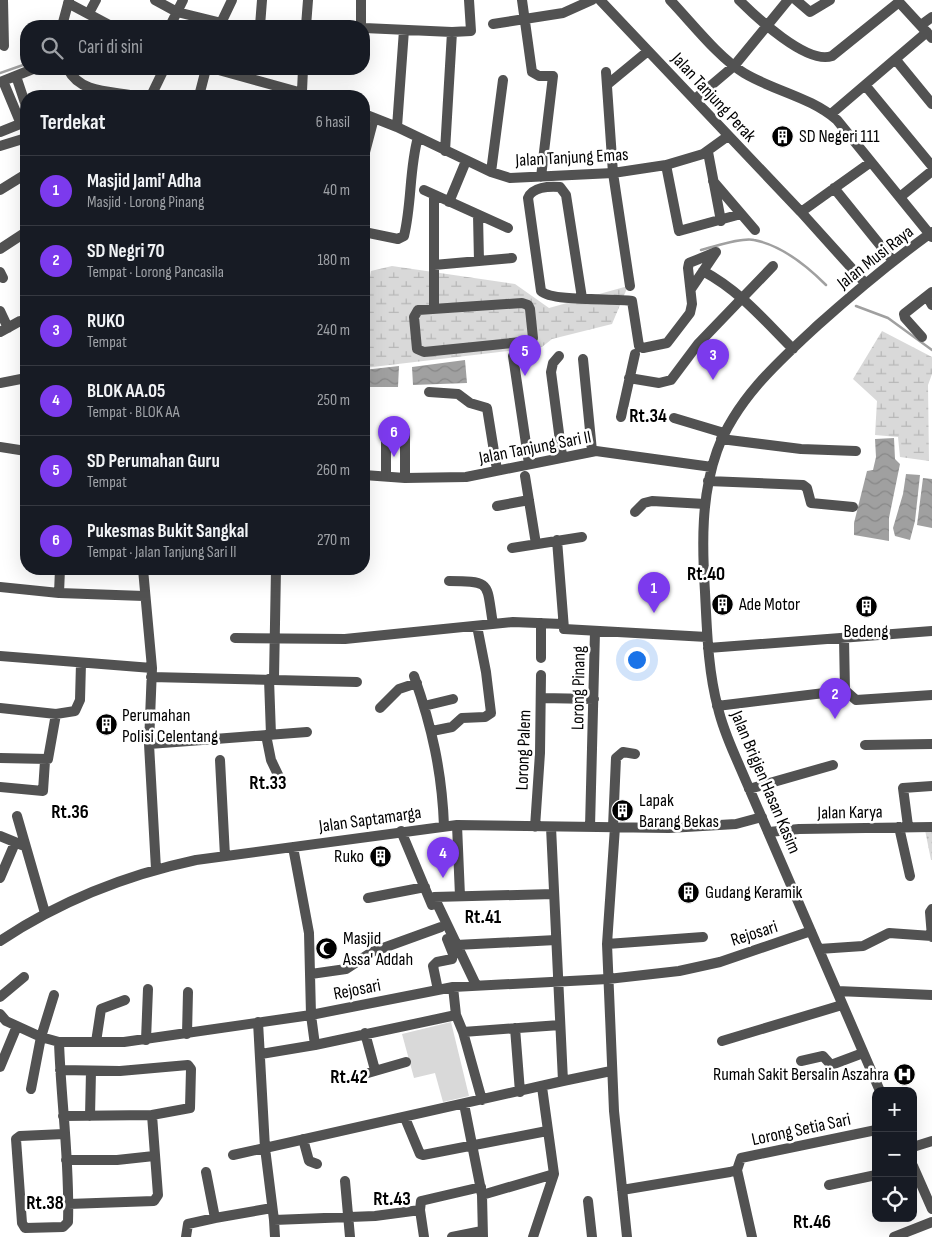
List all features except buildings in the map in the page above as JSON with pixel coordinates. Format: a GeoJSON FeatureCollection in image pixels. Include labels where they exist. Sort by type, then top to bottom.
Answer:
{"type":"FeatureCollection","features":[{"type":"Feature","properties":{"kind":"street"},"geometry":{"type":"LineString","coordinates":[[3,0],[4,46]]}},
{"type":"Feature","properties":{"kind":"street"},"geometry":{"type":"LineString","coordinates":[[89,13],[96,0]]}},
{"type":"Feature","properties":{"kind":"street"},"geometry":{"type":"LineString","coordinates":[[155,0],[177,12],[209,20]]}},
{"type":"Feature","properties":{"kind":"street"},"geometry":{"type":"LineString","coordinates":[[173,20],[183,0]]}},
{"type":"Feature","properties":{"kind":"street"},"geometry":{"type":"LineString","coordinates":[[222,20],[232,0]]}},
{"type":"Feature","properties":{"kind":"street"},"geometry":{"type":"LineString","coordinates":[[260,20],[262,0]]}},
{"type":"Feature","properties":{"kind":"street"},"geometry":{"type":"LineString","coordinates":[[306,20],[308,0]]}},
{"type":"Feature","properties":{"kind":"street"},"geometry":{"type":"LineString","coordinates":[[361,0],[362,20]]}},
{"type":"Feature","properties":{"kind":"street"},"geometry":{"type":"LineString","coordinates":[[370,28],[452,32],[472,31],[470,0]]}},
{"type":"Feature","properties":{"kind":"street"},"geometry":{"type":"LineString","coordinates":[[522,0],[523,19],[532,72],[535,75],[553,76],[541,178]]}},
{"type":"Feature","properties":{"kind":"street"},"geometry":{"type":"LineString","coordinates":[[493,24],[563,13],[592,0]]}},
{"type":"Feature","properties":{"kind":"street","name":"Jalan Tanjung Perak"},"geometry":{"type":"LineString","coordinates":[[600,0],[801,212],[865,284]]}},
{"type":"Feature","properties":{"kind":"street"},"geometry":{"type":"LineString","coordinates":[[670,0],[734,66],[745,74],[831,114],[931,234]]}},
{"type":"Feature","properties":{"kind":"street"},"geometry":{"type":"LineString","coordinates":[[741,0],[767,26],[789,42],[826,58],[832,56],[898,2],[902,3],[927,32]]}},
{"type":"Feature","properties":{"kind":"street"},"geometry":{"type":"LineString","coordinates":[[695,99],[734,66],[788,0]]}},
{"type":"Feature","properties":{"kind":"street"},"geometry":{"type":"LineString","coordinates":[[796,0],[810,12],[830,0]]}},
{"type":"Feature","properties":{"kind":"street"},"geometry":{"type":"LineString","coordinates":[[64,20],[69,2],[101,20]]}},
{"type":"Feature","properties":{"kind":"street"},"geometry":{"type":"LineString","coordinates":[[831,114],[927,32],[932,17]]}},
{"type":"Feature","properties":{"kind":"street"},"geometry":{"type":"LineString","coordinates":[[397,127],[404,30]]}},
{"type":"Feature","properties":{"kind":"street"},"geometry":{"type":"LineString","coordinates":[[445,150],[452,32]]}},
{"type":"Feature","properties":{"kind":"street"},"geometry":{"type":"LineString","coordinates":[[608,84],[648,51]]}},
{"type":"Feature","properties":{"kind":"street"},"geometry":{"type":"LineString","coordinates":[[896,60],[932,104]]}},
{"type":"Feature","properties":{"kind":"street"},"geometry":{"type":"LineString","coordinates":[[606,72],[613,173],[630,286]]}},
{"type":"Feature","properties":{"kind":"street"},"geometry":{"type":"LineString","coordinates":[[7,79],[20,74]]}},
{"type":"Feature","properties":{"kind":"street"},"geometry":{"type":"LineString","coordinates":[[71,75],[81,90]]}},
{"type":"Feature","properties":{"kind":"street"},"geometry":{"type":"LineString","coordinates":[[154,90],[161,75]]}},
{"type":"Feature","properties":{"kind":"street"},"geometry":{"type":"LineString","coordinates":[[201,90],[204,75]]}},
{"type":"Feature","properties":{"kind":"street"},"geometry":{"type":"LineString","coordinates":[[259,75],[297,90]]}},
{"type":"Feature","properties":{"kind":"street"},"geometry":{"type":"LineString","coordinates":[[302,90],[303,75]]}},
{"type":"Feature","properties":{"kind":"street"},"geometry":{"type":"LineString","coordinates":[[7,79],[20,97]]}},
{"type":"Feature","properties":{"kind":"street"},"geometry":{"type":"LineString","coordinates":[[7,79],[20,113]]}},
{"type":"Feature","properties":{"kind":"street"},"geometry":{"type":"LineString","coordinates":[[491,172],[503,80]]}},
{"type":"Feature","properties":{"kind":"street"},"geometry":{"type":"LineString","coordinates":[[865,85],[932,166]]}},
{"type":"Feature","properties":{"kind":"street","name":"Jalan Tanjung Emas"},"geometry":{"type":"LineString","coordinates":[[370,116],[397,127],[491,172],[510,178],[541,178],[613,173],[666,165],[708,152],[728,136]]}},
{"type":"Feature","properties":{"kind":"street"},"geometry":{"type":"LineString","coordinates":[[370,133],[374,118]]}},
{"type":"Feature","properties":{"kind":"street"},"geometry":{"type":"LineString","coordinates":[[0,132],[20,124]]}},
{"type":"Feature","properties":{"kind":"street"},"geometry":{"type":"LineString","coordinates":[[370,233],[398,239],[404,236],[410,201],[412,164],[418,138]]}},
{"type":"Feature","properties":{"kind":"street"},"geometry":{"type":"LineString","coordinates":[[0,146],[20,140]]}},
{"type":"Feature","properties":{"kind":"street"},"geometry":{"type":"LineString","coordinates":[[708,152],[721,221]]}},
{"type":"Feature","properties":{"kind":"street"},"geometry":{"type":"LineString","coordinates":[[449,202],[466,161]]}},
{"type":"Feature","properties":{"kind":"street"},"geometry":{"type":"LineString","coordinates":[[801,212],[871,162]]}},
{"type":"Feature","properties":{"kind":"street"},"geometry":{"type":"LineString","coordinates":[[666,165],[678,230],[683,231],[741,214]]}},
{"type":"Feature","properties":{"kind":"street"},"geometry":{"type":"LineString","coordinates":[[900,198],[932,171]]}},
{"type":"Feature","properties":{"kind":"street"},"geometry":{"type":"LineString","coordinates":[[0,190],[20,178]]}},
{"type":"Feature","properties":{"kind":"street"},"geometry":{"type":"LineString","coordinates":[[712,179],[755,230]]}},
{"type":"Feature","properties":{"kind":"street"},"geometry":{"type":"LineString","coordinates":[[582,298],[566,195],[560,187],[537,189],[528,198],[540,289],[549,296],[582,298],[632,301],[639,346],[645,348],[662,345],[676,332],[690,313],[692,304],[691,290],[689,262],[716,252],[691,290]]}},
{"type":"Feature","properties":{"kind":"street"},"geometry":{"type":"LineString","coordinates":[[834,188],[893,261]]}},
{"type":"Feature","properties":{"kind":"street"},"geometry":{"type":"LineString","coordinates":[[424,190],[508,228]]}},
{"type":"Feature","properties":{"kind":"street"},"geometry":{"type":"LineString","coordinates":[[434,195],[434,308]]}},
{"type":"Feature","properties":{"kind":"street"},"geometry":{"type":"LineString","coordinates":[[478,215],[479,261]]}},
{"type":"Feature","properties":{"kind":"street","name":"Jalan Musi Raya"},"geometry":{"type":"LineString","coordinates":[[841,305],[893,261],[931,234]]}},
{"type":"Feature","properties":{"kind":"street"},"geometry":{"type":"LineString","coordinates":[[0,249],[20,236]]}},
{"type":"Feature","properties":{"kind":"street"},"geometry":{"type":"LineString","coordinates":[[434,265],[512,258]]}},
{"type":"Feature","properties":{"kind":"street"},"geometry":{"type":"LineString","coordinates":[[629,378],[667,382],[698,344],[773,266]]}},
{"type":"Feature","properties":{"kind":"street"},"geometry":{"type":"LineString","coordinates":[[703,271],[724,282],[743,297],[793,349]]}},
{"type":"Feature","properties":{"kind":"street"},"geometry":{"type":"LineString","coordinates":[[922,337],[904,314],[930,298]]}},
{"type":"Feature","properties":{"kind":"street"},"geometry":{"type":"LineString","coordinates":[[526,304],[530,309],[533,339],[529,342],[419,352],[416,347],[415,313],[421,309],[434,308],[526,304]]}},
{"type":"Feature","properties":{"kind":"street","name":"Jalan Brigjen Hasan Kasim"},"geometry":{"type":"LineString","coordinates":[[841,305],[793,349],[753,390],[723,436],[708,482],[703,553],[708,648],[717,706],[749,789],[878,1087]]}},
{"type":"Feature","properties":{"kind":"street"},"geometry":{"type":"LineString","coordinates":[[0,312],[4,330],[20,321]]}},
{"type":"Feature","properties":{"kind":"street"},"geometry":{"type":"LineString","coordinates":[[621,417],[635,354]]}},
{"type":"Feature","properties":{"kind":"street"},"geometry":{"type":"LineString","coordinates":[[513,356],[529,464]]}},
{"type":"Feature","properties":{"kind":"street"},"geometry":{"type":"LineString","coordinates":[[559,356],[553,363],[551,372],[562,456]]}},
{"type":"Feature","properties":{"kind":"street"},"geometry":{"type":"LineString","coordinates":[[583,359],[592,451]]}},
{"type":"Feature","properties":{"kind":"street"},"geometry":{"type":"LineString","coordinates":[[0,383],[20,379]]}},
{"type":"Feature","properties":{"kind":"street"},"geometry":{"type":"LineString","coordinates":[[429,392],[458,394],[470,403],[487,408],[496,470]]}},
{"type":"Feature","properties":{"kind":"street"},"geometry":{"type":"LineString","coordinates":[[674,418],[723,436],[801,449],[856,451]]}},
{"type":"Feature","properties":{"kind":"street"},"geometry":{"type":"LineString","coordinates":[[405,431],[405,478]]}},
{"type":"Feature","properties":{"kind":"street"},"geometry":{"type":"LineString","coordinates":[[386,436],[386,476]]}},
{"type":"Feature","properties":{"kind":"street"},"geometry":{"type":"LineString","coordinates":[[0,447],[20,450]]}},
{"type":"Feature","properties":{"kind":"street","name":"Jalan Tanjung Sari II"},"geometry":{"type":"LineString","coordinates":[[370,475],[405,478],[461,477],[592,451],[629,454],[712,467]]}},
{"type":"Feature","properties":{"kind":"street"},"geometry":{"type":"LineString","coordinates":[[525,476],[536,544]]}},
{"type":"Feature","properties":{"kind":"street"},"geometry":{"type":"LineString","coordinates":[[708,482],[802,485],[806,486],[811,503],[853,507]]}},
{"type":"Feature","properties":{"kind":"street"},"geometry":{"type":"LineString","coordinates":[[497,506],[529,500]]}},
{"type":"Feature","properties":{"kind":"street"},"geometry":{"type":"LineString","coordinates":[[635,512],[644,503],[652,501],[706,504]]}},
{"type":"Feature","properties":{"kind":"street"},"geometry":{"type":"LineString","coordinates":[[512,548],[582,537]]}},
{"type":"Feature","properties":{"kind":"street"},"geometry":{"type":"LineString","coordinates":[[557,540],[562,624],[566,630],[596,631]]}},
{"type":"Feature","properties":{"kind":"street"},"geometry":{"type":"LineString","coordinates":[[59,593],[60,575]]}},
{"type":"Feature","properties":{"kind":"street"},"geometry":{"type":"LineString","coordinates":[[143,575],[152,672],[149,744],[156,869]]}},
{"type":"Feature","properties":{"kind":"street"},"geometry":{"type":"LineString","coordinates":[[276,575],[275,639],[269,735],[272,765],[281,781]]}},
{"type":"Feature","properties":{"kind":"street"},"geometry":{"type":"LineString","coordinates":[[449,581],[477,581],[483,584],[488,596],[493,624]]}},
{"type":"Feature","properties":{"kind":"street"},"geometry":{"type":"LineString","coordinates":[[0,587],[59,593],[144,596]]}},
{"type":"Feature","properties":{"kind":"street"},"geometry":{"type":"LineString","coordinates":[[541,623],[541,658]]}},
{"type":"Feature","properties":{"kind":"street"},"geometry":{"type":"LineString","coordinates":[[235,638],[345,640],[493,624],[562,624]]}},
{"type":"Feature","properties":{"kind":"street"},"geometry":{"type":"LineString","coordinates":[[432,730],[452,727],[462,718],[485,717],[491,713],[478,626]]}},
{"type":"Feature","properties":{"kind":"street","name":"Lorong Pinang"},"geometry":{"type":"LineString","coordinates":[[590,827],[596,631],[707,637]]}},
{"type":"Feature","properties":{"kind":"street"},"geometry":{"type":"LineString","coordinates":[[708,648],[932,631]]}},
{"type":"Feature","properties":{"kind":"street"},"geometry":{"type":"LineString","coordinates":[[844,638],[845,692]]}},
{"type":"Feature","properties":{"kind":"street"},"geometry":{"type":"LineString","coordinates":[[0,656],[81,663],[152,672],[357,682]]}},
{"type":"Feature","properties":{"kind":"street"},"geometry":{"type":"LineString","coordinates":[[0,708],[56,714],[73,712],[79,706],[81,663]]}},
{"type":"Feature","properties":{"kind":"street","name":"Lorong Palem"},"geometry":{"type":"LineString","coordinates":[[535,827],[540,753],[541,675]]}},
{"type":"Feature","properties":{"kind":"street"},"geometry":{"type":"LineString","coordinates":[[380,708],[399,689],[416,680],[432,730],[441,773],[444,826]]}},
{"type":"Feature","properties":{"kind":"street"},"geometry":{"type":"LineString","coordinates":[[717,706],[845,692],[856,700],[932,695]]}},
{"type":"Feature","properties":{"kind":"street"},"geometry":{"type":"LineString","coordinates":[[541,698],[594,699]]}},
{"type":"Feature","properties":{"kind":"street"},"geometry":{"type":"LineString","coordinates":[[424,706],[453,699]]}},
{"type":"Feature","properties":{"kind":"street"},"geometry":{"type":"LineString","coordinates":[[0,787],[43,790],[45,761],[50,756],[56,714]]}},
{"type":"Feature","properties":{"kind":"street"},"geometry":{"type":"LineString","coordinates":[[149,744],[307,732]]}},
{"type":"Feature","properties":{"kind":"street"},"geometry":{"type":"LineString","coordinates":[[865,744],[932,744]]}},
{"type":"Feature","properties":{"kind":"street"},"geometry":{"type":"LineString","coordinates":[[627,1237],[611,1071],[607,944],[617,756],[622,752],[635,754]]}},
{"type":"Feature","properties":{"kind":"street"},"geometry":{"type":"LineString","coordinates":[[0,758],[45,761]]}},
{"type":"Feature","properties":{"kind":"street"},"geometry":{"type":"LineString","coordinates":[[220,760],[225,856]]}},
{"type":"Feature","properties":{"kind":"street"},"geometry":{"type":"LineString","coordinates":[[749,789],[833,765]]}},
{"type":"Feature","properties":{"kind":"street"},"geometry":{"type":"LineString","coordinates":[[910,876],[903,827],[903,788],[932,786]]}},
{"type":"Feature","properties":{"kind":"street"},"geometry":{"type":"LineString","coordinates":[[17,816],[20,845],[45,913]]}},
{"type":"Feature","properties":{"kind":"street","name":"Jalan Saptamarga"},"geometry":{"type":"LineString","coordinates":[[0,941],[45,913],[86,894],[156,869],[225,856],[457,825],[669,828],[726,825],[762,818]]}},
{"type":"Feature","properties":{"kind":"street"},"geometry":{"type":"LineString","coordinates":[[457,825],[460,896]]}},
{"type":"Feature","properties":{"kind":"street"},"geometry":{"type":"LineString","coordinates":[[551,827],[563,1081]]}},
{"type":"Feature","properties":{"kind":"street","name":"Jalan Karya"},"geometry":{"type":"LineString","coordinates":[[769,832],[799,829],[932,827]]}},
{"type":"Feature","properties":{"kind":"street"},"geometry":{"type":"LineString","coordinates":[[401,831],[452,954],[452,959],[437,962],[433,966],[438,990]]}},
{"type":"Feature","properties":{"kind":"street"},"geometry":{"type":"LineString","coordinates":[[0,836],[20,845]]}},
{"type":"Feature","properties":{"kind":"street"},"geometry":{"type":"LineString","coordinates":[[0,878],[20,845]]}},
{"type":"Feature","properties":{"kind":"street"},"geometry":{"type":"LineString","coordinates":[[293,847],[308,922],[311,1015],[315,1045]]}},
{"type":"Feature","properties":{"kind":"street"},"geometry":{"type":"LineString","coordinates":[[368,898],[425,887]]}},
{"type":"Feature","properties":{"kind":"street"},"geometry":{"type":"LineString","coordinates":[[476,985],[434,897],[554,894]]}},
{"type":"Feature","properties":{"kind":"street"},"geometry":{"type":"LineString","coordinates":[[819,949],[856,947],[873,942],[889,934],[932,936],[931,911]]}},
{"type":"Feature","properties":{"kind":"street"},"geometry":{"type":"LineString","coordinates":[[311,974],[346,969],[377,949],[441,927]]}},
{"type":"Feature","properties":{"kind":"street","name":"Rejosari"},"geometry":{"type":"LineString","coordinates":[[2,1020],[41,1037],[59,1042],[146,1040],[311,1015],[453,987],[608,979],[680,971],[707,966],[812,931]]}},
{"type":"Feature","properties":{"kind":"street"},"geometry":{"type":"LineString","coordinates":[[607,944],[703,937]]}},
{"type":"Feature","properties":{"kind":"street"},"geometry":{"type":"LineString","coordinates":[[456,945],[556,940]]}},
{"type":"Feature","properties":{"kind":"street"},"geometry":{"type":"LineString","coordinates":[[0,997],[24,977]]}},
{"type":"Feature","properties":{"kind":"street"},"geometry":{"type":"LineString","coordinates":[[453,987],[456,1015],[463,1032],[482,1100]]}},
{"type":"Feature","properties":{"kind":"street"},"geometry":{"type":"LineString","coordinates":[[146,1040],[148,989]]}},
{"type":"Feature","properties":{"kind":"street"},"geometry":{"type":"LineString","coordinates":[[837,991],[932,995]]}},
{"type":"Feature","properties":{"kind":"street"},"geometry":{"type":"LineString","coordinates":[[187,1034],[188,992]]}},
{"type":"Feature","properties":{"kind":"street"},"geometry":{"type":"LineString","coordinates":[[31,1089],[41,1037],[54,995]]}},
{"type":"Feature","properties":{"kind":"street"},"geometry":{"type":"LineString","coordinates":[[96,1042],[102,1009],[125,1000]]}},
{"type":"Feature","properties":{"kind":"street"},"geometry":{"type":"LineString","coordinates":[[722,1041],[842,1005]]}},
{"type":"Feature","properties":{"kind":"street"},"geometry":{"type":"LineString","coordinates":[[261,1054],[315,1045],[456,1015]]}},
{"type":"Feature","properties":{"kind":"street"},"geometry":{"type":"LineString","coordinates":[[258,1022],[265,1148],[275,1237]]}},
{"type":"Feature","properties":{"kind":"street"},"geometry":{"type":"LineString","coordinates":[[463,1032],[560,1025]]}},
{"type":"Feature","properties":{"kind":"street"},"geometry":{"type":"LineString","coordinates":[[0,1066],[17,1026]]}},
{"type":"Feature","properties":{"kind":"street"},"geometry":{"type":"LineString","coordinates":[[515,1028],[520,1092]]}},
{"type":"Feature","properties":{"kind":"street"},"geometry":{"type":"LineString","coordinates":[[365,1033],[375,1070]]}},
{"type":"Feature","properties":{"kind":"street"},"geometry":{"type":"LineString","coordinates":[[59,1042],[66,1160],[68,1222],[65,1226],[27,1229],[22,1225],[16,1139],[20,1136],[64,1134]]}},
{"type":"Feature","properties":{"kind":"street"},"geometry":{"type":"LineString","coordinates":[[801,1061],[823,1056],[831,1065],[863,1054]]}},
{"type":"Feature","properties":{"kind":"street"},"geometry":{"type":"LineString","coordinates":[[361,1074],[406,1062]]}},
{"type":"Feature","properties":{"kind":"street"},"geometry":{"type":"LineString","coordinates":[[60,1070],[91,1072],[189,1066],[190,1108],[152,1115],[63,1116]]}},
{"type":"Feature","properties":{"kind":"street"},"geometry":{"type":"LineString","coordinates":[[233,1155],[611,1071]]}},
{"type":"Feature","properties":{"kind":"street"},"geometry":{"type":"LineString","coordinates":[[90,1116],[91,1072]]}},
{"type":"Feature","properties":{"kind":"street"},"geometry":{"type":"LineString","coordinates":[[533,1237],[554,1174],[542,1087]]}},
{"type":"Feature","properties":{"kind":"street"},"geometry":{"type":"LineString","coordinates":[[452,1237],[482,1234],[482,1191],[464,1104]]}},
{"type":"Feature","properties":{"kind":"street"},"geometry":{"type":"LineString","coordinates":[[68,1204],[156,1200],[158,1195],[152,1115]]}},
{"type":"Feature","properties":{"kind":"street"},"geometry":{"type":"LineString","coordinates":[[405,1118],[420,1154],[428,1155],[547,1131]]}},
{"type":"Feature","properties":{"kind":"street","name":"Lorong Setia Sari"},"geometry":{"type":"LineString","coordinates":[[622,1190],[737,1170],[741,1158],[872,1131]]}},
{"type":"Feature","properties":{"kind":"street"},"geometry":{"type":"LineString","coordinates":[[303,1139],[309,1161],[317,1164]]}},
{"type":"Feature","properties":{"kind":"street"},"geometry":{"type":"LineString","coordinates":[[917,1146],[932,1141]]}},
{"type":"Feature","properties":{"kind":"street"},"geometry":{"type":"LineString","coordinates":[[66,1160],[117,1160],[154,1156]]}},
{"type":"Feature","properties":{"kind":"street"},"geometry":{"type":"LineString","coordinates":[[737,1170],[752,1237]]}},
{"type":"Feature","properties":{"kind":"street"},"geometry":{"type":"LineString","coordinates":[[206,1172],[216,1218]]}},
{"type":"Feature","properties":{"kind":"street"},"geometry":{"type":"LineString","coordinates":[[424,1237],[420,1210],[420,1203],[423,1200],[482,1191],[554,1174]]}},
{"type":"Feature","properties":{"kind":"street"},"geometry":{"type":"LineString","coordinates":[[917,1175],[932,1208]]}},
{"type":"Feature","properties":{"kind":"street"},"geometry":{"type":"LineString","coordinates":[[829,1185],[872,1176]]}},
{"type":"Feature","properties":{"kind":"street"},"geometry":{"type":"LineString","coordinates":[[345,1181],[350,1237]]}},
{"type":"Feature","properties":{"kind":"street"},"geometry":{"type":"LineString","coordinates":[[588,1201],[592,1237]]}},
{"type":"Feature","properties":{"kind":"street"},"geometry":{"type":"LineString","coordinates":[[186,1237],[188,1224],[272,1208]]}},
{"type":"Feature","properties":{"kind":"street"},"geometry":{"type":"LineString","coordinates":[[274,1220],[348,1217],[420,1210]]}},
{"type":"Feature","properties":{"kind":"street"},"geometry":{"type":"LineString","coordinates":[[894,1237],[932,1222]]}},
{"type":"Feature","properties":{"kind":"green space"},"geometry":{"type":"Polygon","coordinates":[[[392,266],[515,284],[549,308],[628,286],[612,324],[552,339],[542,347],[370,367],[371,271],[392,266]]]}},
{"type":"Feature","properties":{"kind":"green space"},"geometry":{"type":"Polygon","coordinates":[[[882,331],[932,357],[932,374],[928,385],[929,461],[900,457],[898,437],[875,435],[877,401],[853,379],[882,331]]]}},
{"type":"Feature","properties":{"kind":"green space"},"geometry":{"type":"Polygon","coordinates":[[[925,830],[932,830],[932,860],[931,860],[925,830]]]}},
{"type":"Feature","properties":{"kind":"green space"},"geometry":{"type":"Polygon","coordinates":[[[451,1022],[469,1096],[443,1102],[435,1073],[414,1078],[402,1034],[451,1022]]]}},
{"type":"Feature","properties":{"kind":"water"},"geometry":{"type":"Polygon","coordinates":[[[465,360],[467,383],[413,385],[412,367],[465,360]]]}},
{"type":"Feature","properties":{"kind":"water"},"geometry":{"type":"Polygon","coordinates":[[[399,366],[398,387],[370,387],[370,369],[399,366]]]}},
{"type":"Feature","properties":{"kind":"water"},"geometry":{"type":"Polygon","coordinates":[[[894,438],[895,459],[900,464],[889,518],[889,541],[854,535],[854,523],[867,471],[873,470],[876,457],[875,439],[894,438]]]}},
{"type":"Feature","properties":{"kind":"water"},"geometry":{"type":"Polygon","coordinates":[[[906,474],[920,475],[915,521],[910,540],[895,536],[893,528],[903,494],[906,474]]]}},
{"type":"Feature","properties":{"kind":"water"},"geometry":{"type":"Polygon","coordinates":[[[923,478],[932,479],[932,528],[917,525],[923,478]]]}},
{"type":"Feature","properties":{"kind":"waterway"},"geometry":{"type":"LineString","coordinates":[[0,73],[20,66]]}},
{"type":"Feature","properties":{"kind":"waterway"},"geometry":{"type":"LineString","coordinates":[[701,250],[742,240],[754,240],[784,251],[826,285]]}},
{"type":"Feature","properties":{"kind":"waterway"},"geometry":{"type":"LineString","coordinates":[[856,306],[888,318],[932,350]]}},
{"type":"Feature","properties":{"kind":"place","name":"SD Negeri 111"},"geometry":{"type":"Point","coordinates":[783,136]}},
{"type":"Feature","properties":{"kind":"place","name":"SD Perumahan Guru"},"geometry":{"type":"Point","coordinates":[525,376]}},
{"type":"Feature","properties":{"kind":"place","name":"RUKO"},"geometry":{"type":"Point","coordinates":[713,380]}},
{"type":"Feature","properties":{"kind":"place","name":"Pukesmas Bukit Sangkal"},"geometry":{"type":"Point","coordinates":[394,457]}},
{"type":"Feature","properties":{"kind":"place","name":"Ade Motor"},"geometry":{"type":"Point","coordinates":[723,604]}},
{"type":"Feature","properties":{"kind":"place","name":"Bedeng"},"geometry":{"type":"Point","coordinates":[866,606]}},
{"type":"Feature","properties":{"kind":"place","name":"Masjid Jami' Adha"},"geometry":{"type":"Point","coordinates":[654,613]}},
{"type":"Feature","properties":{"kind":"place","name":"SD Negri 70"},"geometry":{"type":"Point","coordinates":[835,719]}},
{"type":"Feature","properties":{"kind":"place","name":"Perumahan Polisi Celentang"},"geometry":{"type":"Point","coordinates":[106,725]}},
{"type":"Feature","properties":{"kind":"place","name":"Lapak Barang Bekas"},"geometry":{"type":"Point","coordinates":[623,810]}},
{"type":"Feature","properties":{"kind":"place","name":"Ruko"},"geometry":{"type":"Point","coordinates":[380,856]}},
{"type":"Feature","properties":{"kind":"place","name":"BLOK AA.05"},"geometry":{"type":"Point","coordinates":[443,878]}},
{"type":"Feature","properties":{"kind":"place","name":"Gudang Keramik"},"geometry":{"type":"Point","coordinates":[689,892]}},
{"type":"Feature","properties":{"kind":"place","name":"Masjid Assa' Addah"},"geometry":{"type":"Point","coordinates":[327,948]}},
{"type":"Feature","properties":{"kind":"place","name":"Rumah Sakit Bersalin Aszahra"},"geometry":{"type":"Point","coordinates":[905,1074]}},
{"type":"Feature","properties":{"kind":"district","name":"Rt.34"},"geometry":{"type":"Point","coordinates":[648,415]}},
{"type":"Feature","properties":{"kind":"district","name":"Rt.40"},"geometry":{"type":"Point","coordinates":[706,573]}},
{"type":"Feature","properties":{"kind":"district","name":"Rt.33"},"geometry":{"type":"Point","coordinates":[268,782]}},
{"type":"Feature","properties":{"kind":"district","name":"Rt.36"},"geometry":{"type":"Point","coordinates":[70,811]}},
{"type":"Feature","properties":{"kind":"district","name":"Rt.41"},"geometry":{"type":"Point","coordinates":[483,916]}},
{"type":"Feature","properties":{"kind":"district","name":"Rt.42"},"geometry":{"type":"Point","coordinates":[349,1076]}},
{"type":"Feature","properties":{"kind":"district","name":"Rt.43"},"geometry":{"type":"Point","coordinates":[392,1198]}},
{"type":"Feature","properties":{"kind":"district","name":"Rt.38"},"geometry":{"type":"Point","coordinates":[45,1202]}},
{"type":"Feature","properties":{"kind":"district","name":"Rt.46"},"geometry":{"type":"Point","coordinates":[812,1221]}}]}
